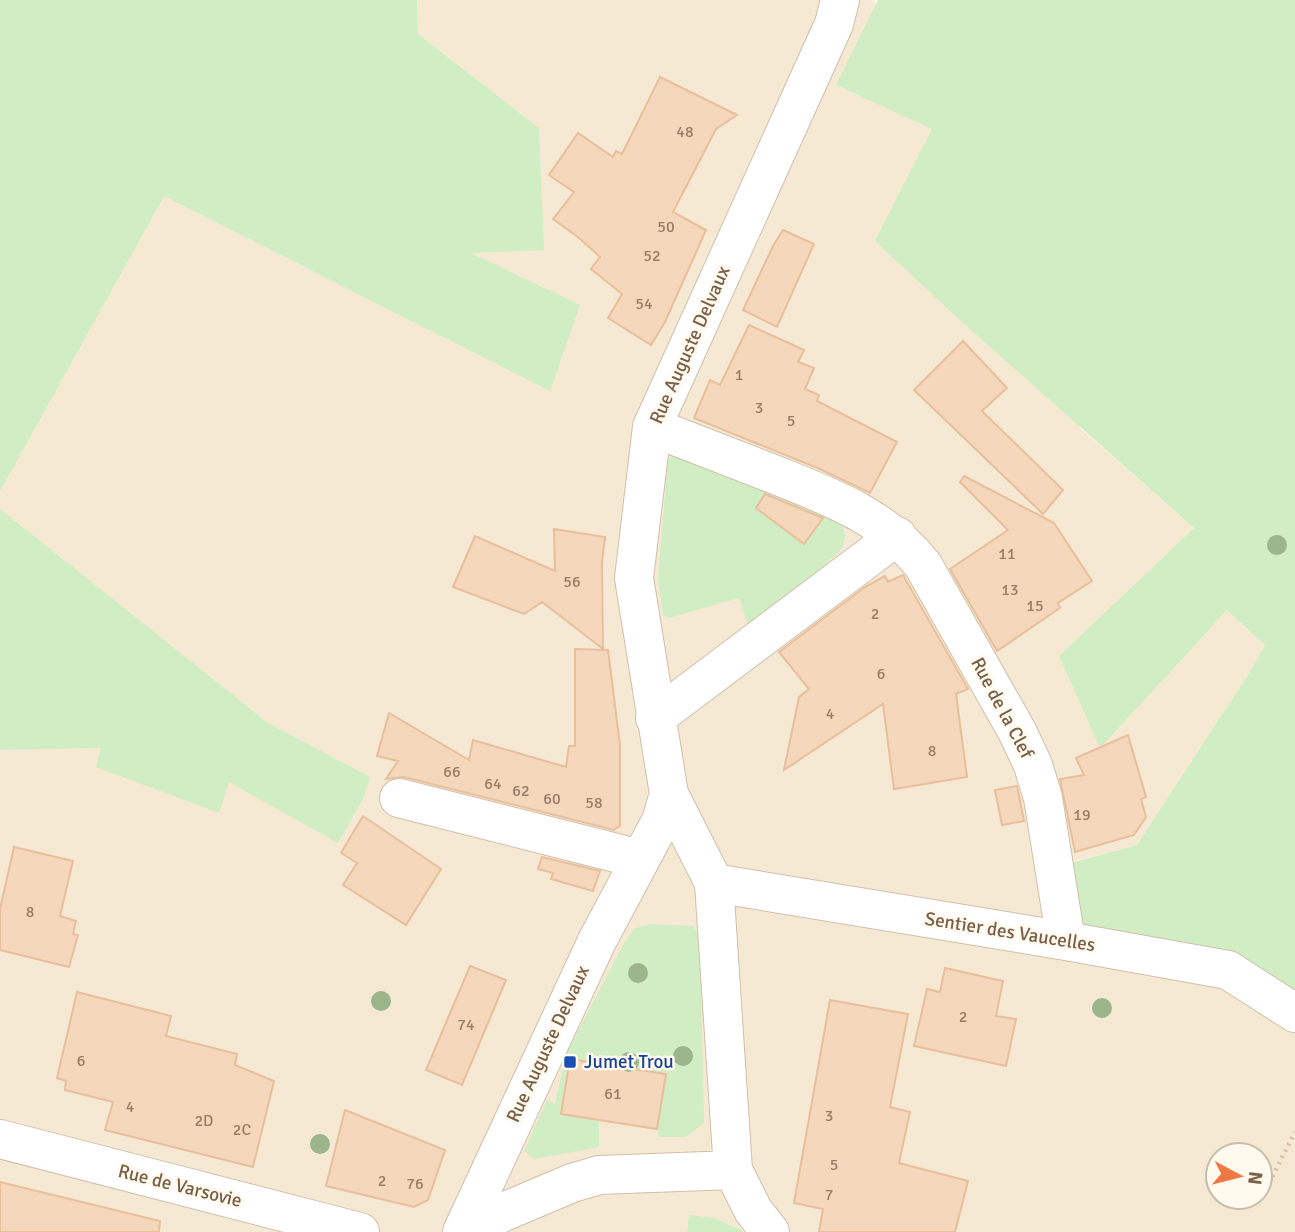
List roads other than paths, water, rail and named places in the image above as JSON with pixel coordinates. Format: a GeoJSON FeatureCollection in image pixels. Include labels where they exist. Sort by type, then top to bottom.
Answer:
{"type":"FeatureCollection","features":[{"type":"Feature","properties":{"kind":"street","name":"Rue Auguste Delvaux"},"geometry":{"type":"LineString","coordinates":[[733,1170],[714,883],[668,794],[634,578],[652,427],[834,24],[840,0]]}},
{"type":"Feature","properties":{"kind":"street","name":"Rue de la Clef"},"geometry":{"type":"LineString","coordinates":[[652,427],[859,510],[897,536],[923,565],[1018,733],[1033,765],[1043,798],[1066,941]]}},
{"type":"Feature","properties":{"kind":"street"},"geometry":{"type":"LineString","coordinates":[[655,718],[897,536]]}},
{"type":"Feature","properties":{"kind":"street","name":"Rue Auguste Delvaux"},"geometry":{"type":"LineString","coordinates":[[462,1232],[597,941],[661,821],[668,794]]}},
{"type":"Feature","properties":{"kind":"street"},"geometry":{"type":"LineString","coordinates":[[399,798],[640,859]]}},
{"type":"Feature","properties":{"kind":"street","name":"Sentier des Vaucelles"},"geometry":{"type":"LineString","coordinates":[[714,883],[1228,970],[1295,1013]]}},
{"type":"Feature","properties":{"kind":"street","name":"Rue de Varsovie"},"geometry":{"type":"LineString","coordinates":[[0,1139],[360,1232]]}},
{"type":"Feature","properties":{"kind":"street"},"geometry":{"type":"LineString","coordinates":[[470,1232],[501,1213],[572,1183],[599,1175],[733,1170],[753,1210],[770,1232]]}},
{"type":"Feature","properties":{"kind":"place","name":"Jumet Trou"},"geometry":{"type":"Point","coordinates":[570,1062]}}]}
